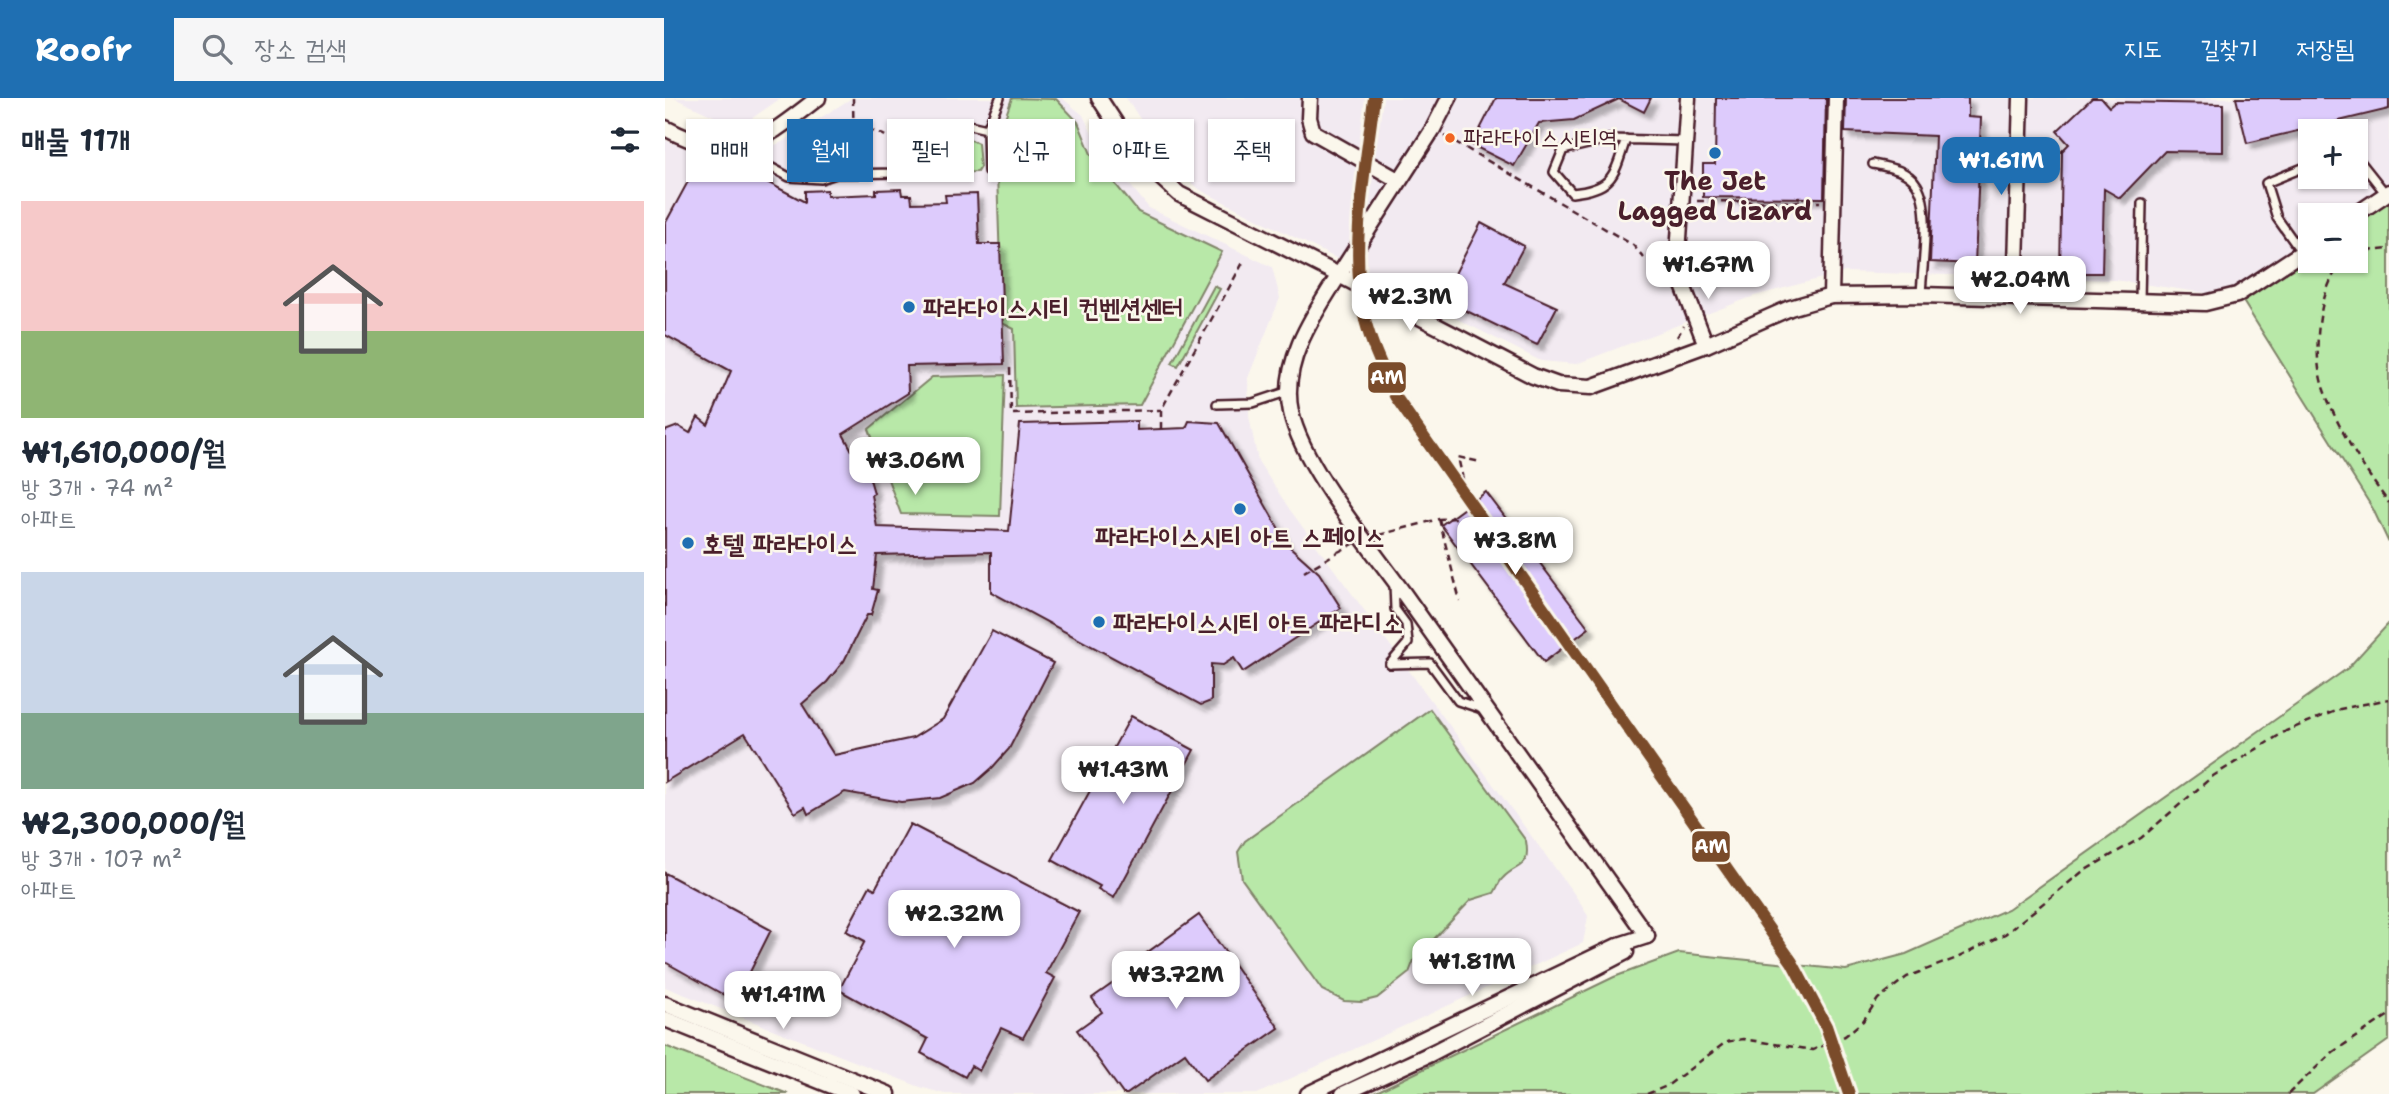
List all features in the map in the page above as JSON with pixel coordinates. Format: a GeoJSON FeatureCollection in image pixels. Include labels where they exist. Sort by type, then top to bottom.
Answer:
{"type":"FeatureCollection","features":[{"type":"Feature","properties":{"kind":"street"},"geometry":{"type":"LineString","coordinates":[[773,133],[818,98]]}},
{"type":"Feature","properties":{"kind":"street"},"geometry":{"type":"LineString","coordinates":[[1099,98],[1137,156],[1179,194],[1492,356],[1558,385],[1591,387],[1706,345],[1790,308],[1831,296],[1921,295],[2205,303],[2237,295],[2298,255]]}},
{"type":"Feature","properties":{"kind":"street"},"geometry":{"type":"LineString","coordinates":[[1310,98],[1309,118],[1313,132],[1398,180]]}},
{"type":"Feature","properties":{"kind":"street"},"geometry":{"type":"LineString","coordinates":[[1449,98],[1433,129],[1316,312],[1295,355],[1290,391],[1291,412],[1304,446],[1355,528],[1647,936]]}},
{"type":"Feature","properties":{"kind":"street"},"geometry":{"type":"LineString","coordinates":[[1688,98],[1677,270],[1706,345]]}},
{"type":"Feature","properties":{"kind":"street"},"geometry":{"type":"LineString","coordinates":[[1831,296],[1836,98]]}},
{"type":"Feature","properties":{"kind":"street"},"geometry":{"type":"LineString","coordinates":[[2015,298],[2021,98]]}},
{"type":"Feature","properties":{"kind":"street"},"geometry":{"type":"LineString","coordinates":[[665,128],[686,138]]}},
{"type":"Feature","properties":{"kind":"street"},"geometry":{"type":"LineString","coordinates":[[2368,206],[2388,193]]}},
{"type":"Feature","properties":{"kind":"street"},"geometry":{"type":"LineString","coordinates":[[1308,1094],[1619,945],[1647,936]]}},
{"type":"Feature","properties":{"kind":"street"},"geometry":{"type":"LineString","coordinates":[[1343,1094],[1428,1055],[1625,953],[1647,936]]}},
{"type":"Feature","properties":{"kind":"street"},"geometry":{"type":"LineString","coordinates":[[665,1004],[888,1094]]}},
{"type":"Feature","properties":{"kind":"street"},"geometry":{"type":"LineString","coordinates":[[665,1019],[852,1094]]}},
{"type":"Feature","properties":{"kind":"lane"},"geometry":{"type":"LineString","coordinates":[[988,172],[987,129],[1000,98]]}},
{"type":"Feature","properties":{"kind":"lane"},"geometry":{"type":"LineString","coordinates":[[773,168],[789,177],[821,179],[836,174],[898,173],[953,127],[965,124],[987,129]]}},
{"type":"Feature","properties":{"kind":"lane"},"geometry":{"type":"LineString","coordinates":[[1626,139],[1614,175],[1598,191],[1571,193],[1554,172],[1563,150],[1609,139],[1626,139],[1686,141]]}},
{"type":"Feature","properties":{"kind":"lane"},"geometry":{"type":"LineString","coordinates":[[1873,164],[1896,168],[1917,183],[1924,206],[1921,295]]}},
{"type":"Feature","properties":{"kind":"lane"},"geometry":{"type":"LineString","coordinates":[[2298,170],[2266,183],[2277,218],[2298,241]]}},
{"type":"Feature","properties":{"kind":"lane"},"geometry":{"type":"LineString","coordinates":[[2368,170],[2388,193]]}},
{"type":"Feature","properties":{"kind":"lane"},"geometry":{"type":"LineString","coordinates":[[2140,301],[2142,203]]}},
{"type":"Feature","properties":{"kind":"lane"},"geometry":{"type":"LineString","coordinates":[[1217,404],[1253,403],[1290,391]]}},
{"type":"Feature","properties":{"kind":"lane"},"geometry":{"type":"LineString","coordinates":[[1393,579],[1395,609],[1406,624],[1408,643],[1390,664],[1430,663],[1458,701],[1487,711]]}},
{"type":"Feature","properties":{"kind":"path"},"geometry":{"type":"LineString","coordinates":[[853,98],[853,119]]}},
{"type":"Feature","properties":{"kind":"path"},"geometry":{"type":"LineString","coordinates":[[1433,129],[1633,245],[1644,258]]}},
{"type":"Feature","properties":{"kind":"path"},"geometry":{"type":"LineString","coordinates":[[1683,201],[1834,202]]}},
{"type":"Feature","properties":{"kind":"path"},"geometry":{"type":"LineString","coordinates":[[2368,250],[2389,248]]}},
{"type":"Feature","properties":{"kind":"path"},"geometry":{"type":"LineString","coordinates":[[1161,429],[1161,410],[1245,259]]}},
{"type":"Feature","properties":{"kind":"path"},"geometry":{"type":"LineString","coordinates":[[2336,273],[2323,296],[2319,334],[2320,376],[2344,433],[2389,503]]}},
{"type":"Feature","properties":{"kind":"path"},"geometry":{"type":"LineString","coordinates":[[1010,368],[1011,414],[1161,410]]}},
{"type":"Feature","properties":{"kind":"path"},"geometry":{"type":"LineString","coordinates":[[1471,515],[1458,457],[1480,462]]}},
{"type":"Feature","properties":{"kind":"path"},"geometry":{"type":"LineString","coordinates":[[1377,535],[1439,519],[1457,518]]}},
{"type":"Feature","properties":{"kind":"path"},"geometry":{"type":"LineString","coordinates":[[1439,519],[1460,601]]}},
{"type":"Feature","properties":{"kind":"path"},"geometry":{"type":"LineString","coordinates":[[1304,572],[1365,538]]}},
{"type":"Feature","properties":{"kind":"path"},"geometry":{"type":"LineString","coordinates":[[1647,1094],[1667,1086],[1726,1042],[1743,1039],[1813,1050],[1846,1036],[1863,1021],[1878,999],[1907,977],[1957,958],[2005,934],[2082,873],[2141,838],[2213,776],[2286,731],[2340,709],[2389,699]]}},
{"type":"Feature","properties":{"kind":"path"},"geometry":{"type":"LineString","coordinates":[[2288,1094],[2333,1052],[2389,1015]]}},
{"type":"Feature","properties":{"kind":"shaded area"},"geometry":{"type":"Polygon","coordinates":[[[674,98],[781,98],[751,119],[720,119],[674,98]]]}},
{"type":"Feature","properties":{"kind":"shaded area"},"geometry":{"type":"Polygon","coordinates":[[[852,98],[1062,98],[1083,115],[1089,127],[1089,182],[1128,182],[1149,208],[1272,267],[1280,298],[1248,378],[1249,416],[1258,461],[1290,510],[1575,895],[1588,916],[1583,943],[1257,1094],[945,1094],[920,1087],[665,987],[665,140],[686,148],[686,182],[773,182],[773,146],[787,139],[787,182],[873,182],[873,119],[819,119],[852,98]]]}},
{"type":"Feature","properties":{"kind":"shaded area"},"geometry":{"type":"Polygon","coordinates":[[[1126,98],[2389,98],[2389,195],[2368,207],[2368,203],[2298,203],[2298,258],[2241,298],[2115,280],[1845,272],[1754,296],[1576,364],[1541,361],[1202,191],[1190,182],[1194,182],[1194,119],[1140,119],[1126,98]]]}},
{"type":"Feature","properties":{"kind":"green space"},"geometry":{"type":"Polygon","coordinates":[[[1012,98],[1056,99],[1078,122],[1089,149],[1089,182],[1114,182],[1138,212],[1222,252],[1140,405],[1016,408],[1014,329],[1002,323],[997,182],[1075,182],[1075,119],[1005,119],[1012,98]]]}},
{"type":"Feature","properties":{"kind":"green space"},"geometry":{"type":"Polygon","coordinates":[[[974,141],[978,143],[980,167],[974,172],[974,141]]]}},
{"type":"Feature","properties":{"kind":"green space"},"geometry":{"type":"Polygon","coordinates":[[[2389,195],[2389,543],[2373,509],[2241,298],[2298,258],[2298,273],[2368,273],[2368,210],[2389,195]]]}},
{"type":"Feature","properties":{"kind":"green space"},"geometry":{"type":"Polygon","coordinates":[[[1214,286],[1220,289],[1178,366],[1172,363],[1214,286]]]}},
{"type":"Feature","properties":{"kind":"green space"},"geometry":{"type":"Polygon","coordinates":[[[1005,375],[1000,516],[901,514],[869,429],[932,377],[1005,375]]]}},
{"type":"Feature","properties":{"kind":"green space"},"geometry":{"type":"Polygon","coordinates":[[[2389,623],[2389,1040],[2313,1094],[1372,1094],[1614,977],[1679,953],[1846,970],[1906,954],[2008,909],[2348,668],[2389,623]]]}},
{"type":"Feature","properties":{"kind":"green space"},"geometry":{"type":"Polygon","coordinates":[[[1430,709],[1526,841],[1525,861],[1502,879],[1494,893],[1471,900],[1414,960],[1409,973],[1377,998],[1361,1002],[1344,1001],[1322,990],[1242,879],[1238,852],[1245,841],[1430,709]]]}},
{"type":"Feature","properties":{"kind":"green space"},"geometry":{"type":"Polygon","coordinates":[[[665,1046],[788,1094],[665,1094],[665,1046]]]}},
{"type":"Feature","properties":{"kind":"building"},"geometry":{"type":"Polygon","coordinates":[[[1496,98],[1651,98],[1644,112],[1619,99],[1574,120],[1539,123],[1514,166],[1472,145],[1496,98]]]}},
{"type":"Feature","properties":{"kind":"building"},"geometry":{"type":"Polygon","coordinates":[[[1716,98],[1826,98],[1824,198],[1703,197],[1703,164],[1715,164],[1716,98]]]}},
{"type":"Feature","properties":{"kind":"building"},"geometry":{"type":"Polygon","coordinates":[[[1846,98],[1968,98],[1968,117],[1981,118],[1975,264],[1930,262],[1935,136],[1845,132],[1846,98]]]}},
{"type":"Feature","properties":{"kind":"building"},"geometry":{"type":"Polygon","coordinates":[[[2092,98],[2101,98],[2109,107],[2115,102],[2223,104],[2223,152],[2165,151],[2120,198],[2104,189],[2102,273],[2060,273],[2062,151],[2069,144],[2057,131],[2092,98]]]}},
{"type":"Feature","properties":{"kind":"building"},"geometry":{"type":"Polygon","coordinates":[[[2236,98],[2389,98],[2389,109],[2347,119],[2298,119],[2298,131],[2247,143],[2236,98]]]}},
{"type":"Feature","properties":{"kind":"building"},"geometry":{"type":"Polygon","coordinates":[[[688,182],[767,182],[805,202],[805,191],[827,190],[827,196],[876,194],[876,190],[901,189],[902,195],[911,195],[912,203],[946,202],[945,195],[977,194],[979,244],[1000,244],[1004,364],[907,366],[908,393],[843,434],[863,471],[867,469],[874,493],[871,495],[877,527],[1009,531],[1020,424],[1137,421],[1137,430],[1186,428],[1189,421],[1219,423],[1288,545],[1319,573],[1341,608],[1243,672],[1234,658],[1223,665],[1211,664],[1211,701],[1201,705],[991,592],[991,552],[877,555],[873,589],[878,590],[871,615],[867,615],[844,661],[827,682],[802,704],[834,755],[913,738],[943,719],[992,631],[1053,663],[1009,749],[992,768],[975,783],[940,798],[901,802],[845,792],[808,814],[805,807],[795,813],[745,733],[665,782],[665,431],[678,426],[690,433],[698,417],[708,425],[731,371],[665,335],[665,224],[688,182]]]}},
{"type":"Feature","properties":{"kind":"building"},"geometry":{"type":"Polygon","coordinates":[[[1481,223],[1524,246],[1504,283],[1557,307],[1537,345],[1442,299],[1481,223]]]}},
{"type":"Feature","properties":{"kind":"building"},"geometry":{"type":"Polygon","coordinates":[[[1486,492],[1589,628],[1544,662],[1441,525],[1486,492]]]}},
{"type":"Feature","properties":{"kind":"building"},"geometry":{"type":"Polygon","coordinates":[[[1131,716],[1194,750],[1114,898],[1098,889],[1100,886],[1052,860],[1131,716]]]}},
{"type":"Feature","properties":{"kind":"building"},"geometry":{"type":"Polygon","coordinates":[[[910,824],[1079,912],[1046,973],[1055,978],[1023,1038],[1001,1028],[979,1071],[971,1066],[965,1077],[921,1053],[928,1039],[839,990],[865,941],[846,931],[870,886],[875,889],[910,824]]]}},
{"type":"Feature","properties":{"kind":"building"},"geometry":{"type":"Polygon","coordinates":[[[665,873],[771,930],[741,990],[730,984],[724,995],[665,962],[665,873]]]}},
{"type":"Feature","properties":{"kind":"building"},"geometry":{"type":"Polygon","coordinates":[[[1199,915],[1279,1028],[1205,1080],[1185,1053],[1127,1094],[1123,1094],[1077,1030],[1102,1012],[1092,998],[1133,969],[1130,965],[1199,915]]]}},
{"type":"Feature","properties":{"kind":"transit line","name":"AM"},"geometry":{"type":"LineString","coordinates":[[1374,98],[1361,204],[1359,285],[1369,333],[1395,396],[1792,962],[1826,1026],[1849,1094]]}},
{"type":"Feature","properties":{"kind":"place","name":"파라다이스시티역"},"geometry":{"type":"Point","coordinates":[1450,138]}},
{"type":"Feature","properties":{"kind":"place","name":"The Jet Lagged Lizard"},"geometry":{"type":"Point","coordinates":[1715,153]}},
{"type":"Feature","properties":{"kind":"place","name":"파라다이스시티 컨벤션센터"},"geometry":{"type":"Point","coordinates":[909,307]}},
{"type":"Feature","properties":{"kind":"place","name":"파라다이스시티 아트 스페이스"},"geometry":{"type":"Point","coordinates":[1240,509]}},
{"type":"Feature","properties":{"kind":"place","name":"호텔 파라다이스"},"geometry":{"type":"Point","coordinates":[688,543]}},
{"type":"Feature","properties":{"kind":"place","name":"파라다이스시티 아트 파라디소"},"geometry":{"type":"Point","coordinates":[1099,622]}}]}
